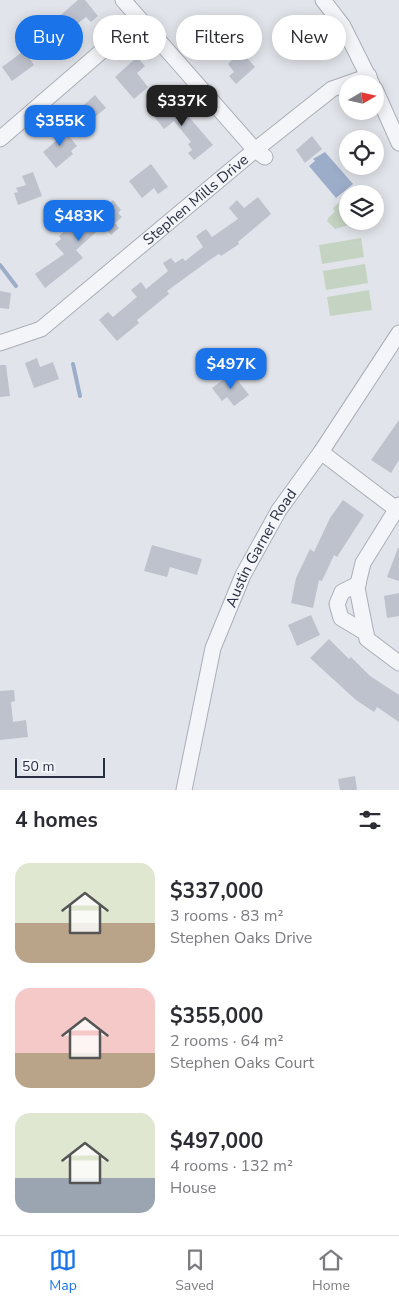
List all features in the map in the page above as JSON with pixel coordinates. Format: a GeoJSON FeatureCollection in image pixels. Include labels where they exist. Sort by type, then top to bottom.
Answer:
{"type":"FeatureCollection","features":[{"type":"Feature","properties":{"kind":"street"},"geometry":{"type":"LineString","coordinates":[[123,0],[136,15]]}},
{"type":"Feature","properties":{"kind":"street"},"geometry":{"type":"LineString","coordinates":[[323,0],[343,26],[368,75]]}},
{"type":"Feature","properties":{"kind":"street"},"geometry":{"type":"LineString","coordinates":[[166,49],[260,154]]}},
{"type":"Feature","properties":{"kind":"street"},"geometry":{"type":"LineString","coordinates":[[0,139],[93,59]]}},
{"type":"Feature","properties":{"kind":"street","name":"Stephen Mills Drive"},"geometry":{"type":"LineString","coordinates":[[0,343],[41,329],[260,154],[332,89],[339,88]]}},
{"type":"Feature","properties":{"kind":"street"},"geometry":{"type":"LineString","coordinates":[[384,110],[399,143]]}},
{"type":"Feature","properties":{"kind":"street","name":"Austin Garner Road"},"geometry":{"type":"LineString","coordinates":[[184,790],[213,648],[243,575],[280,510],[321,452],[399,333]]}},
{"type":"Feature","properties":{"kind":"street"},"geometry":{"type":"LineString","coordinates":[[321,452],[398,507],[363,564],[358,584],[367,639],[399,662]]}},
{"type":"Feature","properties":{"kind":"street"},"geometry":{"type":"LineString","coordinates":[[358,584],[342,592],[337,604],[341,618],[366,633]]}},
{"type":"Feature","properties":{"kind":"green space"},"geometry":{"type":"Polygon","coordinates":[[[339,203],[339,228],[335,229],[327,221],[335,212],[333,208],[339,203]]]}},
{"type":"Feature","properties":{"kind":"green space"},"geometry":{"type":"Polygon","coordinates":[[[361,238],[364,257],[322,264],[319,245],[361,238]]]}},
{"type":"Feature","properties":{"kind":"green space"},"geometry":{"type":"Polygon","coordinates":[[[365,264],[368,283],[326,290],[323,271],[365,264]]]}},
{"type":"Feature","properties":{"kind":"green space"},"geometry":{"type":"Polygon","coordinates":[[[369,290],[372,310],[330,316],[327,297],[369,290]]]}},
{"type":"Feature","properties":{"kind":"water"},"geometry":{"type":"Polygon","coordinates":[[[325,152],[339,168],[339,175],[345,175],[353,184],[339,185],[339,196],[336,198],[309,166],[315,161],[313,159],[325,152]]]}},
{"type":"Feature","properties":{"kind":"building"},"geometry":{"type":"Polygon","coordinates":[[[78,0],[85,0],[97,15],[93,15],[91,22],[86,17],[83,19],[83,15],[61,15],[78,0]]]}},
{"type":"Feature","properties":{"kind":"building"},"geometry":{"type":"Polygon","coordinates":[[[15,57],[15,60],[31,60],[34,65],[12,81],[2,67],[15,57]]]}},
{"type":"Feature","properties":{"kind":"building"},"geometry":{"type":"Polygon","coordinates":[[[134,60],[140,60],[145,66],[137,73],[148,87],[134,99],[115,77],[134,60]]]}},
{"type":"Feature","properties":{"kind":"building"},"geometry":{"type":"Polygon","coordinates":[[[232,60],[249,60],[255,67],[236,84],[229,76],[234,72],[228,64],[232,60]]]}},
{"type":"Feature","properties":{"kind":"building"},"geometry":{"type":"Polygon","coordinates":[[[95,95],[106,108],[85,125],[75,113],[95,95]]]}},
{"type":"Feature","properties":{"kind":"building"},"geometry":{"type":"Polygon","coordinates":[[[160,102],[162,104],[165,102],[170,108],[177,103],[213,145],[194,160],[188,153],[192,150],[188,144],[191,142],[174,121],[164,129],[149,110],[160,102]]]}},
{"type":"Feature","properties":{"kind":"building"},"geometry":{"type":"Polygon","coordinates":[[[59,124],[77,146],[71,151],[73,154],[56,168],[43,152],[56,141],[50,132],[59,124]]]}},
{"type":"Feature","properties":{"kind":"building"},"geometry":{"type":"Polygon","coordinates":[[[312,136],[322,149],[305,163],[296,150],[312,136]]]}},
{"type":"Feature","properties":{"kind":"building"},"geometry":{"type":"Polygon","coordinates":[[[151,164],[168,187],[158,194],[154,188],[142,198],[129,181],[151,164]]]}},
{"type":"Feature","properties":{"kind":"building"},"geometry":{"type":"Polygon","coordinates":[[[33,172],[42,196],[18,205],[14,193],[18,192],[16,188],[26,185],[22,176],[33,172]]]}},
{"type":"Feature","properties":{"kind":"building"},"geometry":{"type":"Polygon","coordinates":[[[258,197],[271,214],[238,242],[239,244],[221,256],[219,254],[211,259],[167,291],[169,294],[137,320],[139,323],[117,341],[99,320],[108,312],[113,317],[137,297],[131,290],[141,282],[146,289],[168,271],[163,263],[171,258],[175,263],[183,258],[185,261],[203,247],[196,236],[206,229],[212,237],[238,219],[229,208],[237,200],[244,208],[258,197]]]}},
{"type":"Feature","properties":{"kind":"building"},"geometry":{"type":"Polygon","coordinates":[[[113,200],[121,210],[118,213],[122,217],[115,223],[119,228],[111,235],[103,226],[76,250],[83,258],[45,288],[35,274],[64,254],[55,244],[61,239],[59,236],[76,221],[81,227],[113,200]]]}},
{"type":"Feature","properties":{"kind":"building"},"geometry":{"type":"Polygon","coordinates":[[[0,291],[11,293],[9,309],[0,308],[0,291]]]}},
{"type":"Feature","properties":{"kind":"building"},"geometry":{"type":"Polygon","coordinates":[[[37,358],[40,367],[53,362],[59,379],[34,388],[25,363],[37,358]]]}},
{"type":"Feature","properties":{"kind":"building"},"geometry":{"type":"Polygon","coordinates":[[[0,365],[6,365],[10,396],[0,397],[0,365]]]}},
{"type":"Feature","properties":{"kind":"building"},"geometry":{"type":"Polygon","coordinates":[[[232,373],[249,395],[234,406],[227,397],[222,401],[212,388],[232,373]]]}},
{"type":"Feature","properties":{"kind":"building"},"geometry":{"type":"Polygon","coordinates":[[[399,420],[399,460],[391,473],[371,460],[399,420]]]}},
{"type":"Feature","properties":{"kind":"building"},"geometry":{"type":"Polygon","coordinates":[[[343,500],[364,515],[337,557],[334,555],[322,581],[319,580],[313,608],[291,603],[296,578],[310,549],[314,552],[330,518],[343,500]]]}},
{"type":"Feature","properties":{"kind":"building"},"geometry":{"type":"Polygon","coordinates":[[[152,545],[202,559],[197,575],[170,567],[167,577],[144,571],[152,545]]]}},
{"type":"Feature","properties":{"kind":"building"},"geometry":{"type":"Polygon","coordinates":[[[399,548],[399,581],[387,577],[399,548]]]}},
{"type":"Feature","properties":{"kind":"building"},"geometry":{"type":"Polygon","coordinates":[[[399,593],[399,616],[387,618],[384,596],[399,593]]]}},
{"type":"Feature","properties":{"kind":"building"},"geometry":{"type":"Polygon","coordinates":[[[311,615],[320,635],[297,646],[288,625],[311,615]]]}},
{"type":"Feature","properties":{"kind":"building"},"geometry":{"type":"Polygon","coordinates":[[[329,639],[370,676],[399,695],[399,722],[377,707],[374,712],[356,700],[310,658],[329,639]]]}},
{"type":"Feature","properties":{"kind":"building"},"geometry":{"type":"Polygon","coordinates":[[[14,690],[15,701],[11,702],[13,722],[26,720],[28,737],[0,740],[0,691],[14,690]]]}},
{"type":"Feature","properties":{"kind":"building"},"geometry":{"type":"Polygon","coordinates":[[[355,776],[357,790],[340,790],[338,779],[355,776]]]}},
{"type":"Feature","properties":{"kind":"waterway"},"geometry":{"type":"LineString","coordinates":[[0,265],[16,286]]}},
{"type":"Feature","properties":{"kind":"waterway"},"geometry":{"type":"LineString","coordinates":[[73,364],[80,396]]}}]}
